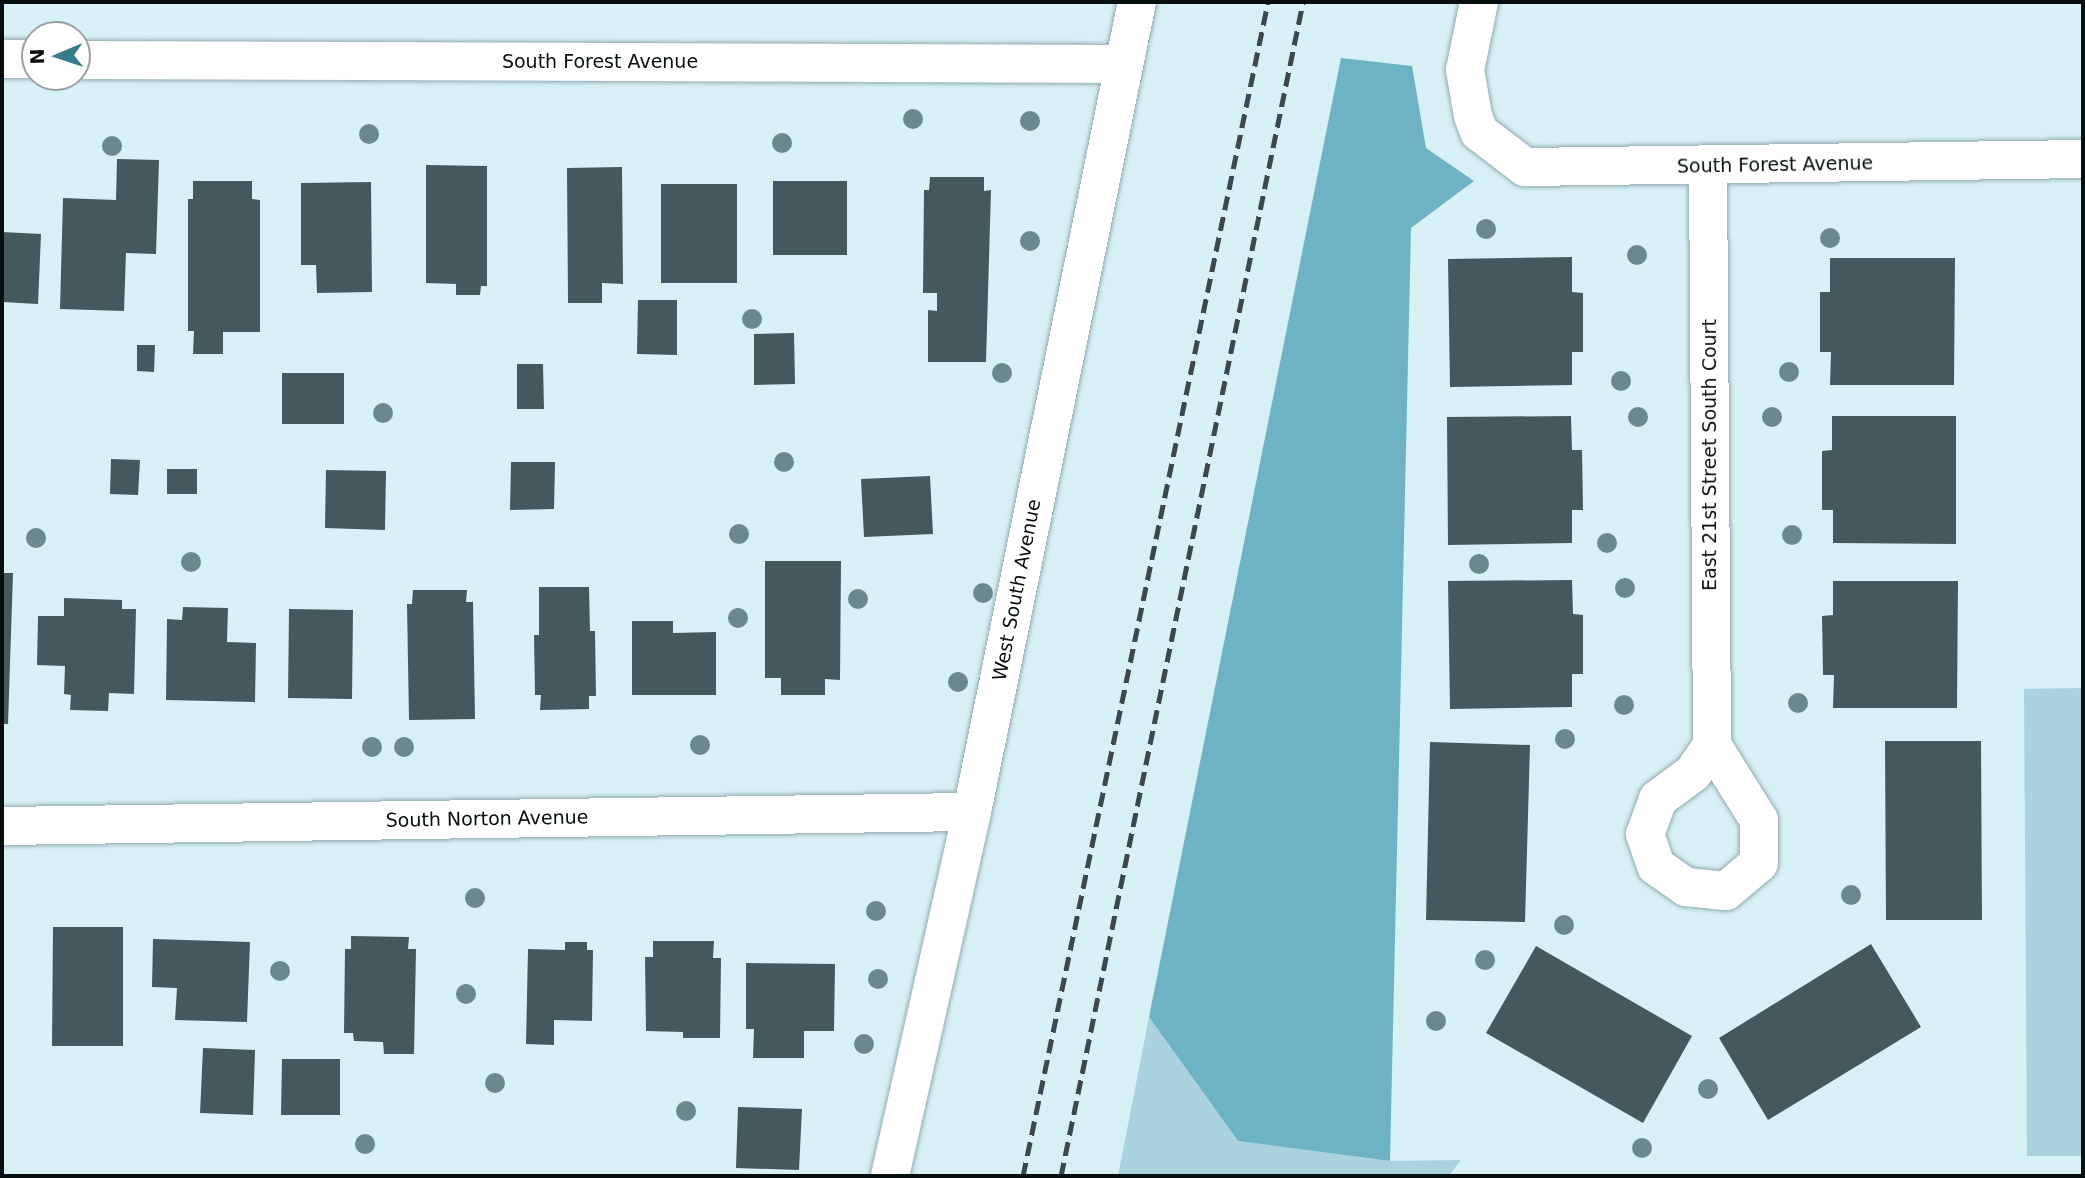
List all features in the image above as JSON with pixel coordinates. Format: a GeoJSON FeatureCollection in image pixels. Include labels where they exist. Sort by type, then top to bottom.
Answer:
{"type":"FeatureCollection","features":[{"type":"Feature","properties":{"kind":"street","name":"West South Avenue"},"geometry":{"type":"LineString","coordinates":[[890,1176],[972,812],[1137,2]]}},
{"type":"Feature","properties":{"kind":"street","name":"South Forest Avenue"},"geometry":{"type":"LineString","coordinates":[[1479,2],[1465,70],[1479,132],[1525,167],[2083,159]]}},
{"type":"Feature","properties":{"kind":"street"},"geometry":{"type":"LineString","coordinates":[[2,59],[21,59]]}},
{"type":"Feature","properties":{"kind":"street","name":"South Forest Avenue"},"geometry":{"type":"LineString","coordinates":[[91,60],[1123,64]]}},
{"type":"Feature","properties":{"kind":"street","name":"East 21st Street South Court"},"geometry":{"type":"LineString","coordinates":[[1708,166],[1712,745]]}},
{"type":"Feature","properties":{"kind":"street","name":"South Norton Avenue"},"geometry":{"type":"LineString","coordinates":[[2,827],[972,812]]}},
{"type":"Feature","properties":{"kind":"shaded area"},"geometry":{"type":"Polygon","coordinates":[[[1341,58],[1412,66],[1426,148],[1474,181],[1411,228],[1390,1161],[1238,1141],[1149,1017],[1341,58]]]}},
{"type":"Feature","properties":{"kind":"shaded area"},"geometry":{"type":"Polygon","coordinates":[[[2083,688],[2083,1156],[2027,1156],[2024,689],[2083,688]]]}},
{"type":"Feature","properties":{"kind":"shaded area"},"geometry":{"type":"Polygon","coordinates":[[[1149,1017],[1238,1141],[1390,1161],[1461,1160],[1449,1176],[1118,1176],[1149,1017]]]}},
{"type":"Feature","properties":{"kind":"building"},"geometry":{"type":"Polygon","coordinates":[[[117,159],[159,160],[156,254],[126,253],[124,311],[60,309],[63,198],[116,200],[117,159]]]}},
{"type":"Feature","properties":{"kind":"building"},"geometry":{"type":"Polygon","coordinates":[[[426,165],[487,166],[487,286],[481,286],[480,295],[456,295],[456,284],[426,283],[426,165]]]}},
{"type":"Feature","properties":{"kind":"building"},"geometry":{"type":"Polygon","coordinates":[[[622,167],[623,284],[602,283],[602,303],[568,303],[567,168],[622,167]]]}},
{"type":"Feature","properties":{"kind":"building"},"geometry":{"type":"Polygon","coordinates":[[[930,177],[984,177],[984,191],[991,190],[986,362],[928,362],[928,310],[937,311],[937,293],[923,293],[924,190],[929,190],[930,177]]]}},
{"type":"Feature","properties":{"kind":"building"},"geometry":{"type":"Polygon","coordinates":[[[193,181],[252,181],[252,199],[260,200],[260,332],[223,332],[223,354],[193,354],[194,331],[188,331],[188,199],[193,199],[193,181]]]}},
{"type":"Feature","properties":{"kind":"building"},"geometry":{"type":"Polygon","coordinates":[[[773,181],[847,181],[847,255],[773,255],[773,181]]]}},
{"type":"Feature","properties":{"kind":"building"},"geometry":{"type":"Polygon","coordinates":[[[371,182],[372,292],[317,293],[316,265],[301,265],[301,183],[371,182]]]}},
{"type":"Feature","properties":{"kind":"building"},"geometry":{"type":"Polygon","coordinates":[[[661,184],[737,184],[737,283],[661,283],[661,184]]]}},
{"type":"Feature","properties":{"kind":"building"},"geometry":{"type":"Polygon","coordinates":[[[2,232],[41,234],[38,304],[2,302],[2,232]]]}},
{"type":"Feature","properties":{"kind":"building"},"geometry":{"type":"Polygon","coordinates":[[[1572,257],[1572,292],[1583,293],[1583,352],[1572,352],[1572,385],[1450,387],[1448,259],[1572,257]]]}},
{"type":"Feature","properties":{"kind":"building"},"geometry":{"type":"Polygon","coordinates":[[[1830,258],[1955,258],[1954,385],[1830,385],[1831,352],[1820,352],[1820,292],[1830,292],[1830,258]]]}},
{"type":"Feature","properties":{"kind":"building"},"geometry":{"type":"Polygon","coordinates":[[[638,300],[677,300],[677,355],[637,354],[638,300]]]}},
{"type":"Feature","properties":{"kind":"building"},"geometry":{"type":"Polygon","coordinates":[[[794,333],[795,384],[754,385],[754,334],[794,333]]]}},
{"type":"Feature","properties":{"kind":"building"},"geometry":{"type":"Polygon","coordinates":[[[137,345],[155,345],[154,372],[137,371],[137,345]]]}},
{"type":"Feature","properties":{"kind":"building"},"geometry":{"type":"Polygon","coordinates":[[[517,364],[543,364],[544,409],[517,409],[517,364]]]}},
{"type":"Feature","properties":{"kind":"building"},"geometry":{"type":"Polygon","coordinates":[[[282,373],[344,373],[344,424],[282,424],[282,373]]]}},
{"type":"Feature","properties":{"kind":"building"},"geometry":{"type":"Polygon","coordinates":[[[1571,416],[1572,450],[1582,450],[1583,510],[1572,510],[1572,543],[1448,545],[1447,417],[1571,416]]]}},
{"type":"Feature","properties":{"kind":"building"},"geometry":{"type":"Polygon","coordinates":[[[1832,416],[1956,416],[1956,544],[1833,543],[1833,510],[1822,510],[1822,451],[1832,450],[1832,416]]]}},
{"type":"Feature","properties":{"kind":"building"},"geometry":{"type":"Polygon","coordinates":[[[111,459],[140,460],[138,495],[110,494],[111,459]]]}},
{"type":"Feature","properties":{"kind":"building"},"geometry":{"type":"Polygon","coordinates":[[[511,462],[555,462],[554,509],[510,510],[511,462]]]}},
{"type":"Feature","properties":{"kind":"building"},"geometry":{"type":"Polygon","coordinates":[[[167,469],[197,469],[197,494],[167,494],[167,469]]]}},
{"type":"Feature","properties":{"kind":"building"},"geometry":{"type":"Polygon","coordinates":[[[326,470],[386,471],[385,530],[325,528],[326,470]]]}},
{"type":"Feature","properties":{"kind":"building"},"geometry":{"type":"Polygon","coordinates":[[[930,476],[933,534],[864,537],[861,479],[930,476]]]}},
{"type":"Feature","properties":{"kind":"building"},"geometry":{"type":"Polygon","coordinates":[[[765,561],[841,561],[840,680],[825,679],[825,695],[781,695],[781,678],[765,678],[765,561]]]}},
{"type":"Feature","properties":{"kind":"building"},"geometry":{"type":"Polygon","coordinates":[[[2,573],[13,573],[8,724],[2,724],[2,573]]]}},
{"type":"Feature","properties":{"kind":"building"},"geometry":{"type":"Polygon","coordinates":[[[1572,580],[1573,614],[1583,615],[1583,674],[1572,674],[1572,707],[1450,709],[1448,581],[1572,580]]]}},
{"type":"Feature","properties":{"kind":"building"},"geometry":{"type":"Polygon","coordinates":[[[1833,581],[1958,581],[1957,708],[1833,708],[1834,675],[1823,675],[1822,616],[1833,615],[1833,581]]]}},
{"type":"Feature","properties":{"kind":"building"},"geometry":{"type":"Polygon","coordinates":[[[539,587],[589,587],[590,631],[595,631],[596,696],[589,696],[589,709],[540,710],[541,695],[535,695],[534,635],[539,635],[539,587]]]}},
{"type":"Feature","properties":{"kind":"building"},"geometry":{"type":"Polygon","coordinates":[[[413,590],[467,590],[466,602],[473,602],[475,719],[409,720],[407,604],[412,604],[413,590]]]}},
{"type":"Feature","properties":{"kind":"building"},"geometry":{"type":"Polygon","coordinates":[[[64,598],[122,600],[122,609],[136,609],[134,694],[109,693],[108,711],[70,710],[71,695],[64,694],[65,666],[37,665],[38,616],[64,616],[64,598]]]}},
{"type":"Feature","properties":{"kind":"building"},"geometry":{"type":"Polygon","coordinates":[[[183,607],[228,608],[227,642],[256,643],[255,702],[166,700],[167,619],[182,620],[183,607]]]}},
{"type":"Feature","properties":{"kind":"building"},"geometry":{"type":"Polygon","coordinates":[[[289,609],[353,610],[352,699],[288,698],[289,609]]]}},
{"type":"Feature","properties":{"kind":"building"},"geometry":{"type":"Polygon","coordinates":[[[632,621],[673,621],[673,633],[716,632],[716,695],[632,695],[632,621]]]}},
{"type":"Feature","properties":{"kind":"building"},"geometry":{"type":"Polygon","coordinates":[[[1885,741],[1981,741],[1982,920],[1886,920],[1885,741]]]}},
{"type":"Feature","properties":{"kind":"building"},"geometry":{"type":"Polygon","coordinates":[[[1430,742],[1530,745],[1525,922],[1426,920],[1430,742]]]}},
{"type":"Feature","properties":{"kind":"building"},"geometry":{"type":"Polygon","coordinates":[[[53,927],[123,927],[123,1046],[52,1046],[53,927]]]}},
{"type":"Feature","properties":{"kind":"building"},"geometry":{"type":"Polygon","coordinates":[[[351,936],[409,937],[408,949],[416,949],[414,1054],[384,1054],[383,1042],[354,1041],[353,1033],[344,1033],[345,949],[351,949],[351,936]]]}},
{"type":"Feature","properties":{"kind":"building"},"geometry":{"type":"Polygon","coordinates":[[[153,939],[250,942],[247,1022],[175,1020],[177,988],[152,987],[153,939]]]}},
{"type":"Feature","properties":{"kind":"building"},"geometry":{"type":"Polygon","coordinates":[[[653,941],[714,941],[713,958],[721,958],[720,1038],[683,1038],[683,1032],[646,1031],[645,957],[653,957],[653,941]]]}},
{"type":"Feature","properties":{"kind":"building"},"geometry":{"type":"Polygon","coordinates":[[[565,942],[587,942],[587,950],[593,950],[592,1021],[554,1020],[554,1045],[526,1044],[528,949],[565,950],[565,942]]]}},
{"type":"Feature","properties":{"kind":"building"},"geometry":{"type":"Polygon","coordinates":[[[1871,944],[1921,1027],[1768,1120],[1719,1038],[1871,944]]]}},
{"type":"Feature","properties":{"kind":"building"},"geometry":{"type":"Polygon","coordinates":[[[1536,946],[1692,1036],[1643,1123],[1486,1033],[1536,946]]]}},
{"type":"Feature","properties":{"kind":"building"},"geometry":{"type":"Polygon","coordinates":[[[746,963],[835,964],[834,1031],[804,1031],[804,1058],[753,1058],[754,1029],[746,1029],[746,963]]]}},
{"type":"Feature","properties":{"kind":"building"},"geometry":{"type":"Polygon","coordinates":[[[203,1048],[255,1050],[253,1115],[200,1113],[203,1048]]]}},
{"type":"Feature","properties":{"kind":"building"},"geometry":{"type":"Polygon","coordinates":[[[282,1059],[340,1059],[340,1115],[281,1115],[282,1059]]]}},
{"type":"Feature","properties":{"kind":"building"},"geometry":{"type":"Polygon","coordinates":[[[738,1107],[802,1109],[799,1170],[736,1168],[738,1107]]]}},
{"type":"Feature","properties":{"kind":"railway"},"geometry":{"type":"LineString","coordinates":[[1023,1176],[1268,2]]}},
{"type":"Feature","properties":{"kind":"railway"},"geometry":{"type":"LineString","coordinates":[[1061,1176],[1303,2]]}}]}
